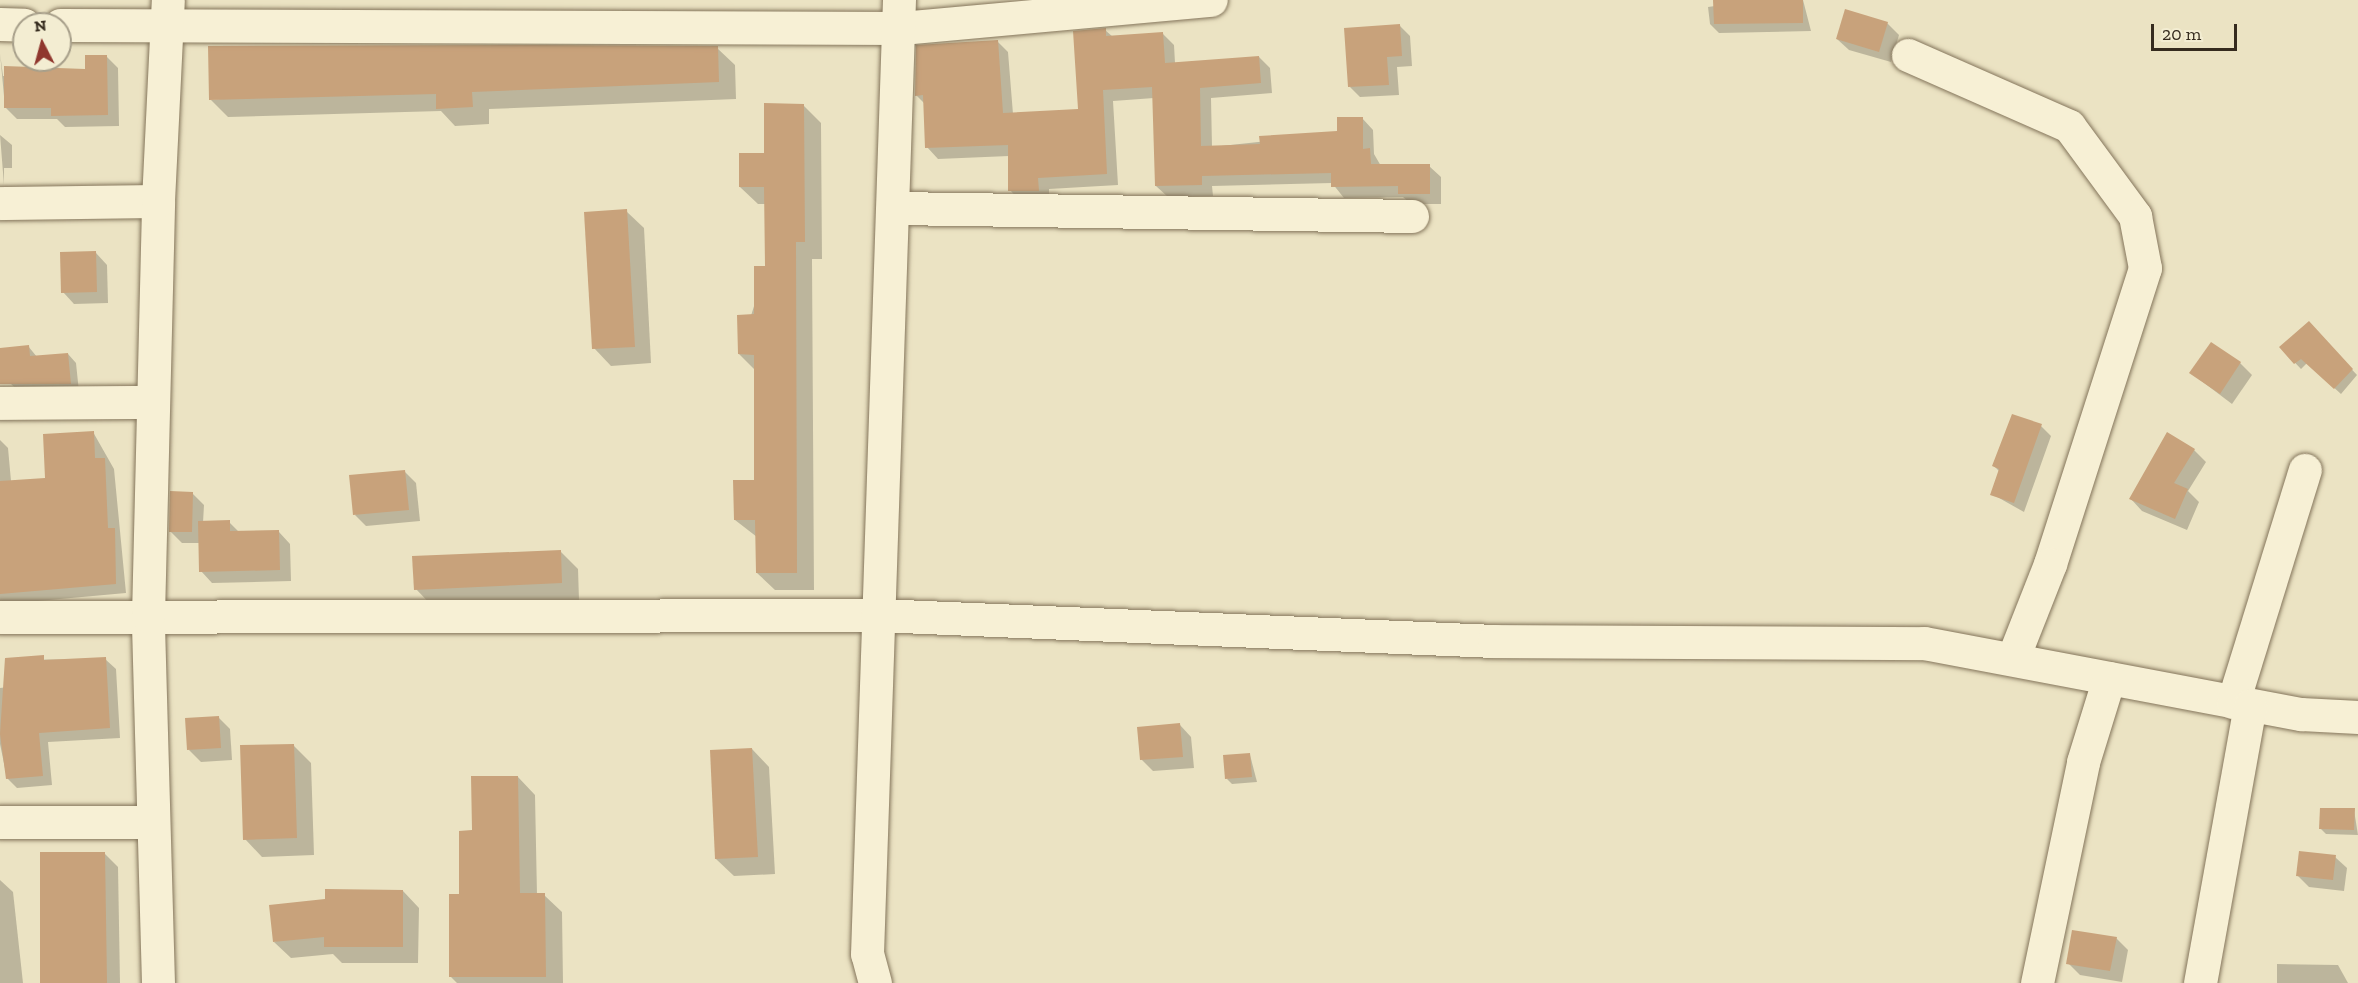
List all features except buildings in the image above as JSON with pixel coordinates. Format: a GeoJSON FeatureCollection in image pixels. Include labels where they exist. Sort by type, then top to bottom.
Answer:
{"type":"FeatureCollection","features":[{"type":"Feature","properties":{"kind":"street"},"geometry":{"type":"LineString","coordinates":[[72,24],[169,13],[900,14],[1211,0]]}},
{"type":"Feature","properties":{"kind":"street"},"geometry":{"type":"LineString","coordinates":[[158,983],[148,616],[151,402],[158,201],[169,13]]}},
{"type":"Feature","properties":{"kind":"street"},"geometry":{"type":"LineString","coordinates":[[874,983],[867,954],[877,615],[900,14]]}},
{"type":"Feature","properties":{"kind":"street"},"geometry":{"type":"LineString","coordinates":[[1908,55],[2068,126],[2134,216],[2145,268],[2050,564],[2013,658]]}},
{"type":"Feature","properties":{"kind":"street"},"geometry":{"type":"LineString","coordinates":[[0,203],[158,201]]}},
{"type":"Feature","properties":{"kind":"street"},"geometry":{"type":"LineString","coordinates":[[894,208],[1412,216]]}},
{"type":"Feature","properties":{"kind":"street"},"geometry":{"type":"LineString","coordinates":[[0,403],[151,402]]}},
{"type":"Feature","properties":{"kind":"street"},"geometry":{"type":"LineString","coordinates":[[2200,983],[2242,703],[2305,470]]}},
{"type":"Feature","properties":{"kind":"street"},"geometry":{"type":"LineString","coordinates":[[0,617],[877,615],[1494,641],[1924,643],[2242,703],[2358,717]]}},
{"type":"Feature","properties":{"kind":"street"},"geometry":{"type":"LineString","coordinates":[[2037,983],[2083,762],[2109,678]]}},
{"type":"Feature","properties":{"kind":"street"},"geometry":{"type":"LineString","coordinates":[[0,822],[153,822]]}}]}
